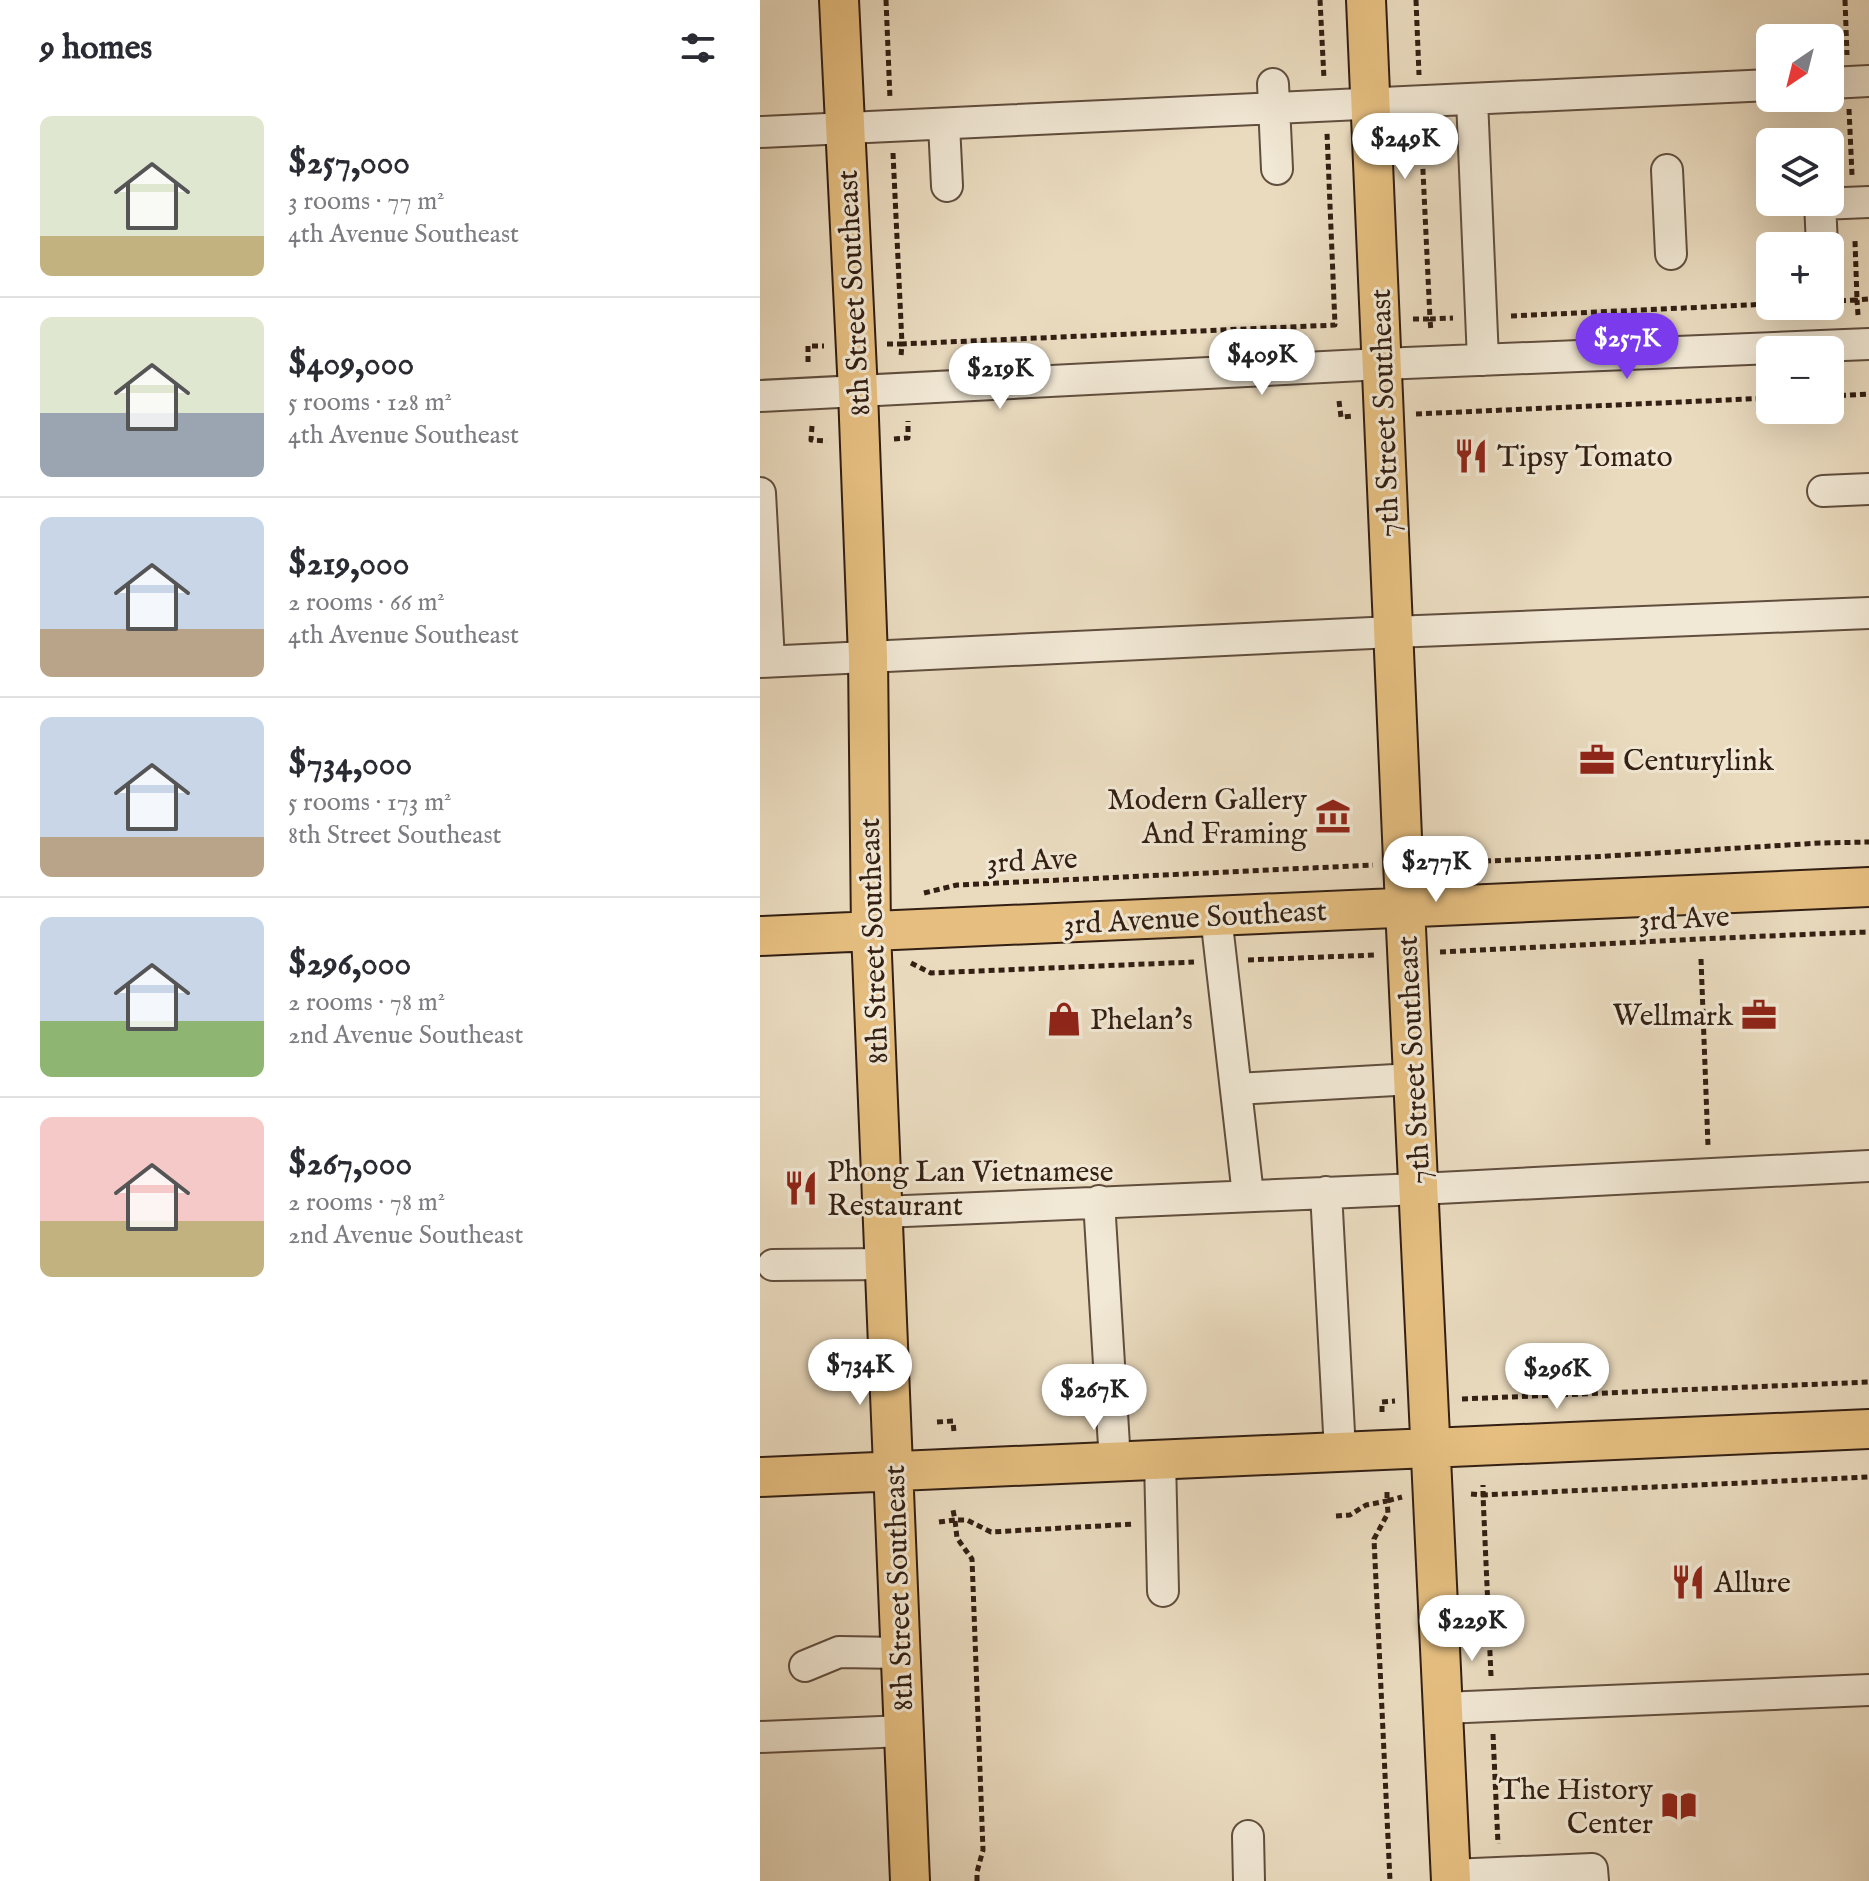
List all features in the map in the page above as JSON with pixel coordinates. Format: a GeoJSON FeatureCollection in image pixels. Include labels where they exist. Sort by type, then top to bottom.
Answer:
{"type":"FeatureCollection","features":[{"type":"Feature","properties":{"kind":"main road","name":"8th Street Southeast"},"geometry":{"type":"LineString","coordinates":[[839,0],[858,392],[868,657],[871,931],[910,1881]]}},
{"type":"Feature","properties":{"kind":"main road","name":"7th Street Southeast"},"geometry":{"type":"LineString","coordinates":[[1366,0],[1451,1878]]}},
{"type":"Feature","properties":{"kind":"main road","name":"3rd Avenue Southeast"},"geometry":{"type":"LineString","coordinates":[[760,936],[1869,887]]}},
{"type":"Feature","properties":{"kind":"main road"},"geometry":{"type":"LineString","coordinates":[[760,1477],[1869,1429]]}},
{"type":"Feature","properties":{"kind":"street"},"geometry":{"type":"LineString","coordinates":[[760,132],[944,124],[1274,96],[1325,106],[1756,86]]}},
{"type":"Feature","properties":{"kind":"street"},"geometry":{"type":"LineString","coordinates":[[1274,96],[1277,169]]}},
{"type":"Feature","properties":{"kind":"street"},"geometry":{"type":"LineString","coordinates":[[1472,99],[1483,360]]}},
{"type":"Feature","properties":{"kind":"street"},"geometry":{"type":"LineString","coordinates":[[944,124],[947,186]]}},
{"type":"Feature","properties":{"kind":"street"},"geometry":{"type":"LineString","coordinates":[[1667,170],[1671,254]]}},
{"type":"Feature","properties":{"kind":"street"},"geometry":{"type":"LineString","coordinates":[[760,396],[1382,364],[1869,344]]}},
{"type":"Feature","properties":{"kind":"street"},"geometry":{"type":"LineString","coordinates":[[1823,491],[1869,489]]}},
{"type":"Feature","properties":{"kind":"street"},"geometry":{"type":"LineString","coordinates":[[760,493],[764,662],[1869,613]]}},
{"type":"Feature","properties":{"kind":"street"},"geometry":{"type":"LineString","coordinates":[[1216,916],[1248,1195]]}},
{"type":"Feature","properties":{"kind":"street"},"geometry":{"type":"LineString","coordinates":[[1236,1089],[1413,1079]]}},
{"type":"Feature","properties":{"kind":"street"},"geometry":{"type":"LineString","coordinates":[[882,1212],[1869,1166]]}},
{"type":"Feature","properties":{"kind":"street"},"geometry":{"type":"LineString","coordinates":[[1326,1192],[1340,1451]]}},
{"type":"Feature","properties":{"kind":"street"},"geometry":{"type":"LineString","coordinates":[[1099,1201],[1115,1462]]}},
{"type":"Feature","properties":{"kind":"street"},"geometry":{"type":"LineString","coordinates":[[773,1265],[885,1264]]}},
{"type":"Feature","properties":{"kind":"street"},"geometry":{"type":"LineString","coordinates":[[1160,1459],[1163,1591]]}},
{"type":"Feature","properties":{"kind":"street"},"geometry":{"type":"LineString","coordinates":[[805,1666],[839,1652],[901,1653]]}},
{"type":"Feature","properties":{"kind":"street"},"geometry":{"type":"LineString","coordinates":[[1443,1708],[1869,1690]]}},
{"type":"Feature","properties":{"kind":"street"},"geometry":{"type":"LineString","coordinates":[[760,1737],[904,1731]]}},
{"type":"Feature","properties":{"kind":"street"},"geometry":{"type":"LineString","coordinates":[[1248,1836],[1249,1881]]}},
{"type":"Feature","properties":{"kind":"street"},"geometry":{"type":"LineString","coordinates":[[1451,1878],[1592,1869],[1593,1881]]}},
{"type":"Feature","properties":{"kind":"path"},"geometry":{"type":"LineString","coordinates":[[886,0],[901,356]]}},
{"type":"Feature","properties":{"kind":"path"},"geometry":{"type":"LineString","coordinates":[[1320,0],[1334,338]]}},
{"type":"Feature","properties":{"kind":"path"},"geometry":{"type":"LineString","coordinates":[[1416,0],[1431,332]]}},
{"type":"Feature","properties":{"kind":"path"},"geometry":{"type":"LineString","coordinates":[[1845,0],[1849,82],[1861,202],[1858,315]]}},
{"type":"Feature","properties":{"kind":"path"},"geometry":{"type":"LineString","coordinates":[[1844,300],[1869,299]]}},
{"type":"Feature","properties":{"kind":"path"},"geometry":{"type":"LineString","coordinates":[[1413,319],[1756,305]]}},
{"type":"Feature","properties":{"kind":"path"},"geometry":{"type":"LineString","coordinates":[[885,344],[1335,325]]}},
{"type":"Feature","properties":{"kind":"path"},"geometry":{"type":"LineString","coordinates":[[808,362],[808,346],[825,346]]}},
{"type":"Feature","properties":{"kind":"path"},"geometry":{"type":"LineString","coordinates":[[1844,395],[1869,394]]}},
{"type":"Feature","properties":{"kind":"path"},"geometry":{"type":"LineString","coordinates":[[1416,414],[1756,399]]}},
{"type":"Feature","properties":{"kind":"path"},"geometry":{"type":"LineString","coordinates":[[1339,401],[1341,417],[1354,416]]}},
{"type":"Feature","properties":{"kind":"path"},"geometry":{"type":"LineString","coordinates":[[892,439],[908,438],[908,421]]}},
{"type":"Feature","properties":{"kind":"path"},"geometry":{"type":"LineString","coordinates":[[812,426],[811,440],[828,441]]}},
{"type":"Feature","properties":{"kind":"path"},"geometry":{"type":"LineString","coordinates":[[1467,862],[1869,842]]}},
{"type":"Feature","properties":{"kind":"path","name":"3rd Ave"},"geometry":{"type":"LineString","coordinates":[[937,889],[957,885],[1370,866]]}},
{"type":"Feature","properties":{"kind":"path","name":"3rd Ave"},"geometry":{"type":"LineString","coordinates":[[1454,951],[1869,932]]}},
{"type":"Feature","properties":{"kind":"path"},"geometry":{"type":"LineString","coordinates":[[924,971],[958,973],[1350,956]]}},
{"type":"Feature","properties":{"kind":"path"},"geometry":{"type":"LineString","coordinates":[[1701,959],[1709,1174]]}},
{"type":"Feature","properties":{"kind":"path"},"geometry":{"type":"LineString","coordinates":[[1461,1399],[1869,1382]]}},
{"type":"Feature","properties":{"kind":"path"},"geometry":{"type":"LineString","coordinates":[[1382,1412],[1382,1402],[1398,1401]]}},
{"type":"Feature","properties":{"kind":"path"},"geometry":{"type":"LineString","coordinates":[[937,1422],[953,1421],[954,1432]]}},
{"type":"Feature","properties":{"kind":"path"},"geometry":{"type":"LineString","coordinates":[[1471,1494],[1869,1477]]}},
{"type":"Feature","properties":{"kind":"path"},"geometry":{"type":"LineString","coordinates":[[1483,1485],[1499,1873]]}},
{"type":"Feature","properties":{"kind":"path"},"geometry":{"type":"LineString","coordinates":[[1387,1492],[1388,1513],[1374,1539],[1390,1881]]}},
{"type":"Feature","properties":{"kind":"path"},"geometry":{"type":"LineString","coordinates":[[1336,1516],[1350,1515],[1366,1505],[1403,1497]]}},
{"type":"Feature","properties":{"kind":"path"},"geometry":{"type":"LineString","coordinates":[[953,1510],[957,1538],[972,1559],[983,1850],[977,1881]]}},
{"type":"Feature","properties":{"kind":"path"},"geometry":{"type":"LineString","coordinates":[[939,1522],[967,1520],[991,1532],[1144,1523]]}},
{"type":"Feature","properties":{"kind":"place","name":"Tipsy Tomato"},"geometry":{"type":"Point","coordinates":[1471,456]}},
{"type":"Feature","properties":{"kind":"place","name":"Centurylink"},"geometry":{"type":"Point","coordinates":[1597,760]}},
{"type":"Feature","properties":{"kind":"place","name":"Modern Gallery And Framing"},"geometry":{"type":"Point","coordinates":[1333,816]}},
{"type":"Feature","properties":{"kind":"place","name":"Wellmark"},"geometry":{"type":"Point","coordinates":[1759,1015]}},
{"type":"Feature","properties":{"kind":"place","name":"Phelan's"},"geometry":{"type":"Point","coordinates":[1064,1019]}},
{"type":"Feature","properties":{"kind":"place","name":"Phong Lan Vietnamese Restaurant"},"geometry":{"type":"Point","coordinates":[801,1188]}},
{"type":"Feature","properties":{"kind":"place","name":"Allure"},"geometry":{"type":"Point","coordinates":[1688,1582]}},
{"type":"Feature","properties":{"kind":"place","name":"The History Center"},"geometry":{"type":"Point","coordinates":[1679,1806]}}]}
